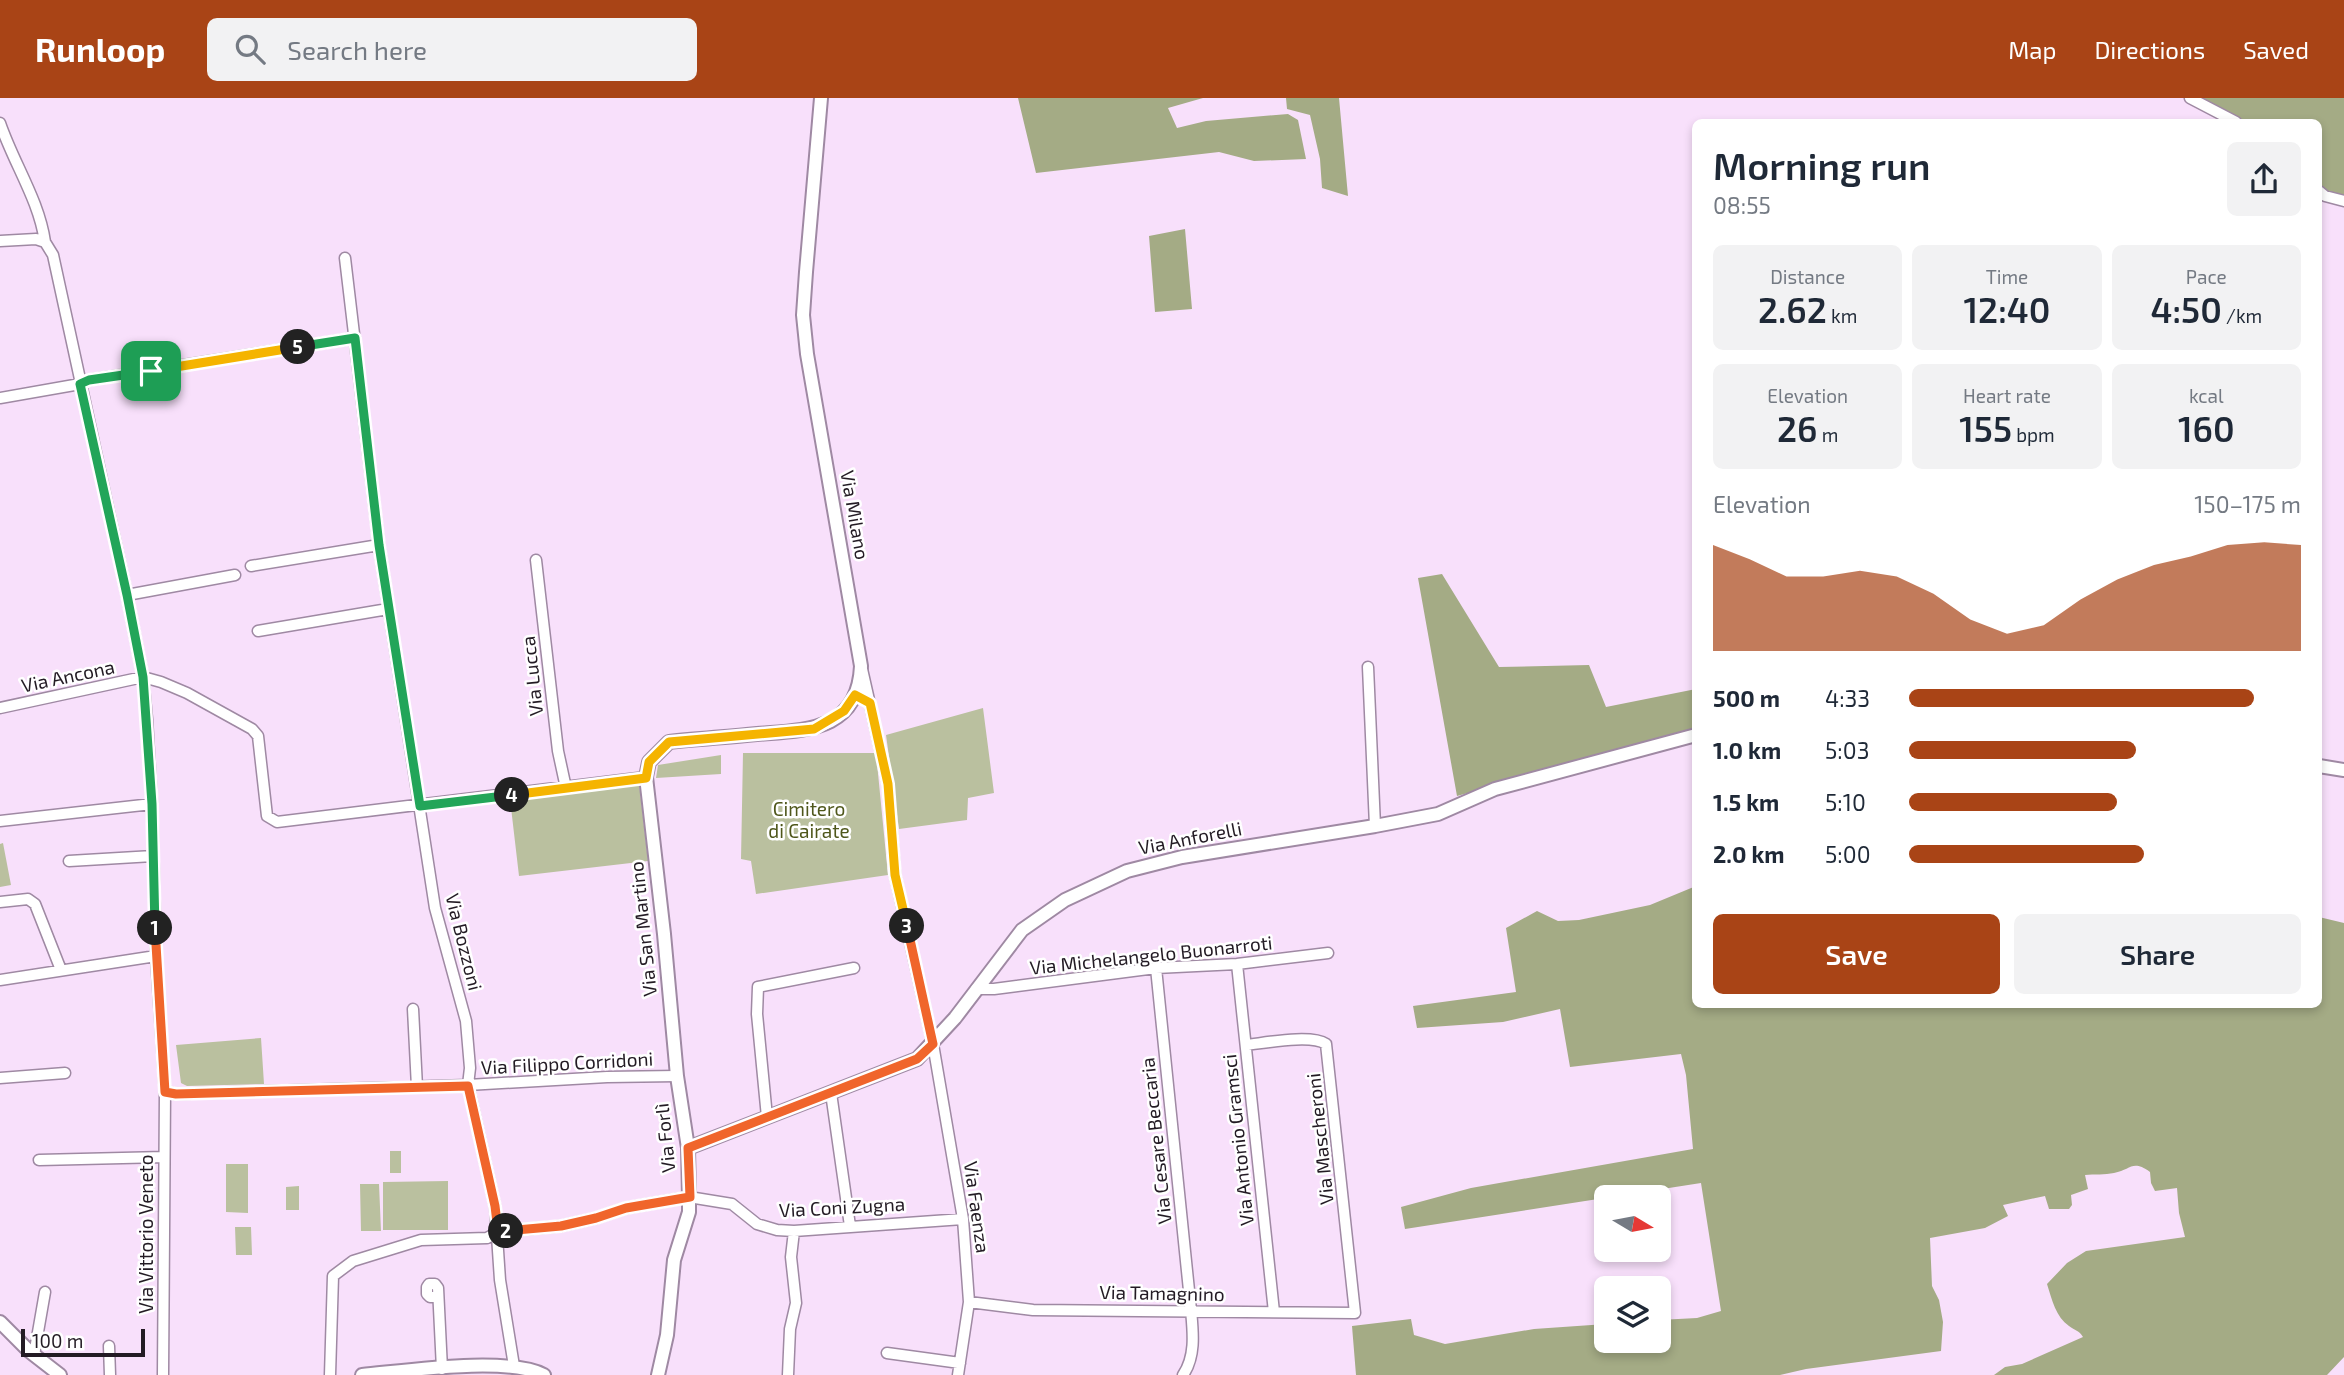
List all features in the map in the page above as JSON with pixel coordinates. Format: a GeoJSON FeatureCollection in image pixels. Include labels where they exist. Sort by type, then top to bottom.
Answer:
{"type":"FeatureCollection","features":[{"type":"Feature","properties":{"kind":"street","name":"Via Milano"},"geometry":{"type":"LineString","coordinates":[[821,98],[803,315],[807,354],[861,666],[855,695]]}},
{"type":"Feature","properties":{"kind":"street"},"geometry":{"type":"LineString","coordinates":[[2190,98],[2229,119]]}},
{"type":"Feature","properties":{"kind":"street","name":"Via Vittorio Veneto"},"geometry":{"type":"LineString","coordinates":[[0,124],[32,196],[45,242],[53,255],[143,677],[152,804],[156,956],[165,1092],[163,1375]]}},
{"type":"Feature","properties":{"kind":"street"},"geometry":{"type":"LineString","coordinates":[[2322,193],[2344,201]]}},
{"type":"Feature","properties":{"kind":"street"},"geometry":{"type":"LineString","coordinates":[[3,239],[36,239],[45,242]]}},
{"type":"Feature","properties":{"kind":"street","name":"Via Bozzoni"},"geometry":{"type":"LineString","coordinates":[[345,258],[388,609],[435,908],[466,1021],[470,1068],[468,1086],[495,1206],[500,1280],[514,1366]]}},
{"type":"Feature","properties":{"kind":"street"},"geometry":{"type":"LineString","coordinates":[[0,398],[80,384],[89,380],[355,338]]}},
{"type":"Feature","properties":{"kind":"street"},"geometry":{"type":"LineString","coordinates":[[251,566],[379,545]]}},
{"type":"Feature","properties":{"kind":"street","name":"Via Lucca"},"geometry":{"type":"LineString","coordinates":[[536,560],[558,751],[566,788]]}},
{"type":"Feature","properties":{"kind":"street"},"geometry":{"type":"LineString","coordinates":[[127,595],[235,575]]}},
{"type":"Feature","properties":{"kind":"street"},"geometry":{"type":"LineString","coordinates":[[258,631],[388,609]]}},
{"type":"Feature","properties":{"kind":"street","name":"Via Faenza"},"geometry":{"type":"LineString","coordinates":[[861,666],[888,784],[895,875],[933,1044],[963,1219],[969,1302],[958,1375]]}},
{"type":"Feature","properties":{"kind":"street"},"geometry":{"type":"LineString","coordinates":[[1368,667],[1375,827]]}},
{"type":"Feature","properties":{"kind":"street"},"geometry":{"type":"LineString","coordinates":[[143,677],[187,692],[252,729],[258,736],[260,746],[267,816],[277,822],[646,778],[649,762],[669,742],[814,729],[844,711],[855,695],[870,703]]}},
{"type":"Feature","properties":{"kind":"street","name":"Via Ancona"},"geometry":{"type":"LineString","coordinates":[[0,708],[143,677]]}},
{"type":"Feature","properties":{"kind":"street","name":"Via Anforelli"},"geometry":{"type":"LineString","coordinates":[[688,1148],[917,1059],[933,1044],[1014,938],[1041,915],[1065,900],[1127,871],[1182,857],[1375,827],[1438,814],[1495,789],[1692,737]]}},
{"type":"Feature","properties":{"kind":"street"},"geometry":{"type":"LineString","coordinates":[[2322,766],[2344,770]]}},
{"type":"Feature","properties":{"kind":"street","name":"Via San Martino"},"geometry":{"type":"LineString","coordinates":[[646,778],[677,1076]]}},
{"type":"Feature","properties":{"kind":"street"},"geometry":{"type":"LineString","coordinates":[[0,821],[152,804]]}},
{"type":"Feature","properties":{"kind":"street"},"geometry":{"type":"LineString","coordinates":[[69,861],[153,856]]}},
{"type":"Feature","properties":{"kind":"street"},"geometry":{"type":"LineString","coordinates":[[0,902],[28,899],[36,904],[61,970]]}},
{"type":"Feature","properties":{"kind":"street","name":"Via Michelangelo Buonarroti"},"geometry":{"type":"LineString","coordinates":[[976,989],[1156,968],[1237,964],[1328,953]]}},
{"type":"Feature","properties":{"kind":"street"},"geometry":{"type":"LineString","coordinates":[[0,980],[156,956]]}},
{"type":"Feature","properties":{"kind":"street","name":"Via Antonio Gramsci"},"geometry":{"type":"LineString","coordinates":[[1237,964],[1274,1312]]}},
{"type":"Feature","properties":{"kind":"street"},"geometry":{"type":"LineString","coordinates":[[767,1118],[757,1014],[758,986],[854,968]]}},
{"type":"Feature","properties":{"kind":"street","name":"Via Cesare Beccaria"},"geometry":{"type":"LineString","coordinates":[[1156,968],[1191,1310],[1193,1343],[1189,1367],[1183,1375]]}},
{"type":"Feature","properties":{"kind":"street"},"geometry":{"type":"LineString","coordinates":[[413,1009],[418,1087]]}},
{"type":"Feature","properties":{"kind":"street","name":"Via Mascheroni"},"geometry":{"type":"LineString","coordinates":[[1246,1045],[1320,1039],[1326,1044],[1355,1313]]}},
{"type":"Feature","properties":{"kind":"street"},"geometry":{"type":"LineString","coordinates":[[0,1078],[65,1073]]}},
{"type":"Feature","properties":{"kind":"street","name":"Via Filippo Corridoni"},"geometry":{"type":"LineString","coordinates":[[165,1092],[176,1094],[468,1086],[607,1077],[677,1076]]}},
{"type":"Feature","properties":{"kind":"street","name":"Via Forlì"},"geometry":{"type":"LineString","coordinates":[[658,1375],[667,1335],[674,1261],[689,1212],[690,1197],[688,1148],[677,1076]]}},
{"type":"Feature","properties":{"kind":"street"},"geometry":{"type":"LineString","coordinates":[[831,1093],[850,1226]]}},
{"type":"Feature","properties":{"kind":"street"},"geometry":{"type":"LineString","coordinates":[[39,1160],[163,1157]]}},
{"type":"Feature","properties":{"kind":"street","name":"Via Coni Zugna"},"geometry":{"type":"LineString","coordinates":[[330,1375],[333,1276],[353,1261],[421,1240],[487,1238],[498,1231],[561,1226],[626,1208],[690,1197],[732,1204],[757,1224],[776,1230],[963,1219]]}},
{"type":"Feature","properties":{"kind":"street"},"geometry":{"type":"LineString","coordinates":[[788,1375],[790,1329],[796,1303],[791,1257],[794,1231]]}},
{"type":"Feature","properties":{"kind":"street"},"geometry":{"type":"LineString","coordinates":[[34,1355],[45,1292]]}},
{"type":"Feature","properties":{"kind":"street"},"geometry":{"type":"LineString","coordinates":[[438,1297],[442,1368]]}},
{"type":"Feature","properties":{"kind":"street","name":"Via Tamagnino"},"geometry":{"type":"LineString","coordinates":[[969,1302],[1033,1310],[1355,1313]]}},
{"type":"Feature","properties":{"kind":"street"},"geometry":{"type":"LineString","coordinates":[[0,1322],[34,1355],[60,1375]]}},
{"type":"Feature","properties":{"kind":"street"},"geometry":{"type":"LineString","coordinates":[[110,1346],[110,1375]]}},
{"type":"Feature","properties":{"kind":"street"},"geometry":{"type":"LineString","coordinates":[[887,1353],[960,1363]]}},
{"type":"Feature","properties":{"kind":"street"},"geometry":{"type":"LineString","coordinates":[[362,1375],[442,1368],[514,1366],[525,1367],[544,1375]]}},
{"type":"Feature","properties":{"kind":"green space"},"geometry":{"type":"Polygon","coordinates":[[[1018,98],[1203,98],[1168,108],[1177,128],[1206,121],[1288,114],[1298,120],[1306,159],[1254,161],[1219,152],[1036,173],[1018,98]]]}},
{"type":"Feature","properties":{"kind":"green space"},"geometry":{"type":"Polygon","coordinates":[[[1286,98],[1339,98],[1348,196],[1322,188],[1320,159],[1310,115],[1287,109],[1286,98]]]}},
{"type":"Feature","properties":{"kind":"green space"},"geometry":{"type":"Polygon","coordinates":[[[2199,98],[2344,98],[2344,198],[2322,189],[2322,119],[2238,119],[2199,98]]]}},
{"type":"Feature","properties":{"kind":"green space"},"geometry":{"type":"Polygon","coordinates":[[[1185,229],[1192,309],[1155,312],[1149,236],[1185,229]]]}},
{"type":"Feature","properties":{"kind":"green space"},"geometry":{"type":"Polygon","coordinates":[[[1442,574],[1499,667],[1589,665],[1606,707],[1692,690],[1692,743],[1486,798],[1475,791],[1457,796],[1418,578],[1442,574]]]}},
{"type":"Feature","properties":{"kind":"green space"},"geometry":{"type":"Polygon","coordinates":[[[983,708],[994,793],[968,798],[967,820],[899,829],[886,735],[983,708]]]}},
{"type":"Feature","properties":{"kind":"green space","name":"Cimitero di Cairate"},"geometry":{"type":"Polygon","coordinates":[[[743,753],[876,753],[888,875],[756,894],[751,861],[741,859],[743,753]]]}},
{"type":"Feature","properties":{"kind":"green space"},"geometry":{"type":"Polygon","coordinates":[[[721,755],[721,774],[656,778],[658,765],[721,755]]]}},
{"type":"Feature","properties":{"kind":"green space"},"geometry":{"type":"Polygon","coordinates":[[[639,783],[648,861],[519,876],[510,799],[639,783]]]}},
{"type":"Feature","properties":{"kind":"green space"},"geometry":{"type":"Polygon","coordinates":[[[3,843],[11,885],[0,887],[0,844],[3,843]]]}},
{"type":"Feature","properties":{"kind":"green space"},"geometry":{"type":"Polygon","coordinates":[[[1692,888],[1692,1008],[2322,1008],[2322,918],[2344,923],[2344,1357],[2327,1375],[1994,1375],[2005,1367],[2022,1364],[2083,1337],[2061,1318],[2047,1284],[2067,1263],[2086,1251],[2185,1237],[2177,1188],[2155,1191],[2150,1172],[2135,1166],[2114,1173],[2085,1175],[2088,1189],[2071,1195],[2072,1205],[2069,1209],[2049,1209],[2045,1196],[2003,1205],[2008,1216],[1985,1228],[1930,1238],[1932,1286],[1939,1300],[1943,1322],[1941,1351],[1806,1369],[1780,1375],[1356,1375],[1352,1326],[1411,1319],[1414,1335],[1445,1344],[1534,1329],[1594,1325],[1594,1353],[1671,1353],[1671,1319],[1697,1318],[1721,1311],[1701,1183],[1671,1188],[1671,1185],[1594,1185],[1594,1200],[1405,1229],[1401,1207],[1471,1188],[1693,1149],[1686,1075],[1681,1054],[1570,1067],[1560,1009],[1503,1022],[1417,1028],[1413,1006],[1516,992],[1506,928],[1537,911],[1558,921],[1579,920],[1650,905],[1692,888]]]}},
{"type":"Feature","properties":{"kind":"green space"},"geometry":{"type":"Polygon","coordinates":[[[261,1038],[264,1084],[187,1086],[181,1083],[176,1045],[261,1038]]]}},
{"type":"Feature","properties":{"kind":"green space"},"geometry":{"type":"Polygon","coordinates":[[[390,1151],[401,1151],[401,1173],[390,1173],[390,1151]]]}},
{"type":"Feature","properties":{"kind":"green space"},"geometry":{"type":"Polygon","coordinates":[[[226,1164],[248,1164],[248,1213],[226,1212],[226,1164]]]}},
{"type":"Feature","properties":{"kind":"green space"},"geometry":{"type":"Polygon","coordinates":[[[448,1181],[448,1230],[383,1230],[383,1182],[448,1181]]]}},
{"type":"Feature","properties":{"kind":"green space"},"geometry":{"type":"Polygon","coordinates":[[[360,1184],[379,1184],[381,1231],[361,1231],[360,1184]]]}},
{"type":"Feature","properties":{"kind":"green space"},"geometry":{"type":"Polygon","coordinates":[[[299,1186],[299,1210],[286,1210],[286,1187],[299,1186]]]}},
{"type":"Feature","properties":{"kind":"green space"},"geometry":{"type":"Polygon","coordinates":[[[235,1227],[251,1227],[252,1255],[236,1255],[235,1227]]]}},
{"type":"Feature","properties":{"kind":"route"},"geometry":{"type":"LineString","coordinates":[[355,338],[379,545],[420,806],[646,778],[649,762],[669,742],[814,729],[844,711],[855,695],[870,703],[888,784],[895,875],[933,1044],[917,1059],[903,1066],[688,1148],[690,1197],[626,1208],[561,1226],[498,1231],[495,1206],[468,1086],[176,1094],[165,1092],[143,677],[80,384],[89,380],[151,371],[355,338]]}}]}
